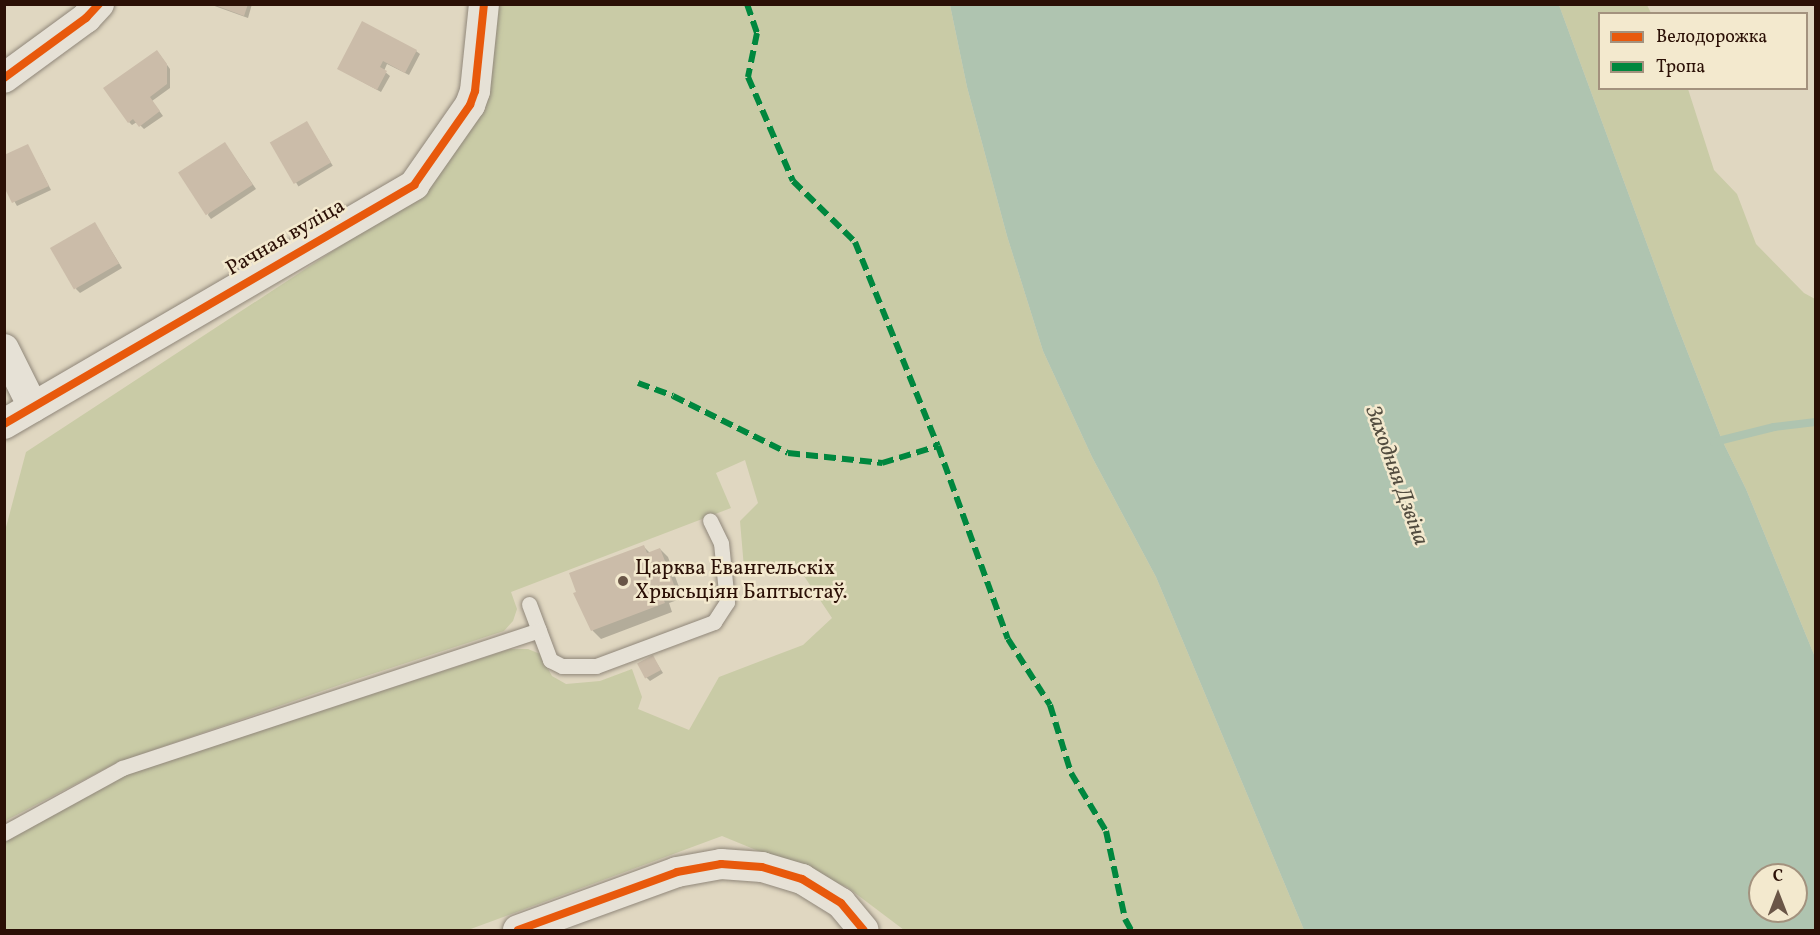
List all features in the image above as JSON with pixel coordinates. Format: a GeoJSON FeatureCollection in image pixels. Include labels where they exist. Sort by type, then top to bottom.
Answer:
{"type":"FeatureCollection","features":[{"type":"Feature","properties":{"kind":"street"},"geometry":{"type":"LineString","coordinates":[[4,78],[86,18],[99,4]]}},
{"type":"Feature","properties":{"kind":"street","name":"Рачная вуліца"},"geometry":{"type":"LineString","coordinates":[[4,424],[414,185],[470,105],[475,91],[484,4]]}},
{"type":"Feature","properties":{"kind":"street"},"geometry":{"type":"LineString","coordinates":[[4,349],[33,406]]}},
{"type":"Feature","properties":{"kind":"street"},"geometry":{"type":"LineString","coordinates":[[518,930],[677,872],[721,864],[762,867],[802,879],[841,903],[864,930]]}},
{"type":"Feature","properties":{"kind":"lane"},"geometry":{"type":"LineString","coordinates":[[529,604],[550,660],[562,666],[596,666],[714,622],[727,602],[721,543],[710,520]]}},
{"type":"Feature","properties":{"kind":"lane"},"geometry":{"type":"LineString","coordinates":[[4,833],[122,768],[539,630]]}},
{"type":"Feature","properties":{"kind":"shaded area"},"geometry":{"type":"Polygon","coordinates":[[[491,5],[950,5],[967,87],[1007,236],[1043,351],[1092,457],[1156,577],[1304,930],[904,930],[847,887],[722,836],[468,930],[5,930],[4,839],[126,775],[510,649],[528,649],[540,654],[552,676],[566,684],[600,681],[632,669],[642,697],[638,709],[689,730],[719,677],[803,645],[832,618],[794,561],[744,568],[740,521],[758,503],[745,460],[716,473],[731,508],[511,592],[517,609],[513,621],[504,631],[351,681],[116,763],[5,821],[5,531],[26,452],[429,188],[491,5]]]}},
{"type":"Feature","properties":{"kind":"shaded area"},"geometry":{"type":"Polygon","coordinates":[[[1559,5],[1647,5],[1650,12],[1598,12],[1598,90],[1688,90],[1714,170],[1737,194],[1756,244],[1804,293],[1815,299],[1815,657],[1746,489],[1722,440],[1675,320],[1559,5]]]}},
{"type":"Feature","properties":{"kind":"water","name":"Заходняя Дзвіна"},"geometry":{"type":"Polygon","coordinates":[[[950,5],[1559,5],[1675,320],[1722,440],[1746,489],[1815,657],[1815,930],[1304,930],[1156,577],[1092,457],[1043,351],[1007,236],[967,87],[950,5]]]}},
{"type":"Feature","properties":{"kind":"building"},"geometry":{"type":"Polygon","coordinates":[[[212,4],[248,4],[244,16],[212,4]]]}},
{"type":"Feature","properties":{"kind":"building"},"geometry":{"type":"Polygon","coordinates":[[[362,21],[417,50],[405,73],[383,61],[380,67],[387,71],[377,90],[337,69],[362,21]]]}},
{"type":"Feature","properties":{"kind":"building"},"geometry":{"type":"Polygon","coordinates":[[[157,50],[167,64],[167,84],[150,97],[160,111],[139,127],[133,119],[128,123],[103,88],[157,50]]]}},
{"type":"Feature","properties":{"kind":"building"},"geometry":{"type":"Polygon","coordinates":[[[307,121],[331,163],[294,184],[270,142],[307,121]]]}},
{"type":"Feature","properties":{"kind":"building"},"geometry":{"type":"Polygon","coordinates":[[[225,142],[253,185],[206,215],[178,172],[225,142]]]}},
{"type":"Feature","properties":{"kind":"building"},"geometry":{"type":"Polygon","coordinates":[[[28,144],[49,186],[12,203],[4,187],[4,155],[28,144]]]}},
{"type":"Feature","properties":{"kind":"building"},"geometry":{"type":"Polygon","coordinates":[[[95,222],[119,264],[74,290],[50,248],[95,222]]]}},
{"type":"Feature","properties":{"kind":"building","name":"Царква Евангельскіх Хрысьціян Баптыстаў."},"geometry":{"type":"Polygon","coordinates":[[[644,545],[647,553],[660,548],[676,590],[662,595],[665,603],[591,631],[573,593],[576,592],[569,573],[644,545]]]}},
{"type":"Feature","properties":{"kind":"building"},"geometry":{"type":"Polygon","coordinates":[[[653,655],[661,670],[645,678],[637,663],[653,655]]]}},
{"type":"Feature","properties":{"kind":"waterway"},"geometry":{"type":"LineString","coordinates":[[1714,442],[1774,427],[1816,422]]}},
{"type":"Feature","properties":{"kind":"marked path"},"geometry":{"type":"LineString","coordinates":[[747,4],[757,33],[748,77],[793,181],[855,242],[938,446],[1008,639],[1050,705],[1071,773],[1106,831],[1125,919],[1131,930]]}},
{"type":"Feature","properties":{"kind":"marked path"},"geometry":{"type":"LineString","coordinates":[[638,383],[673,396],[788,453],[882,463],[938,446]]}},
{"type":"Feature","properties":{"kind":"cycle path"},"geometry":{"type":"LineString","coordinates":[[4,78],[86,18],[99,4]]}},
{"type":"Feature","properties":{"kind":"cycle path"},"geometry":{"type":"LineString","coordinates":[[4,424],[414,185],[470,105],[475,91],[484,4]]}},
{"type":"Feature","properties":{"kind":"cycle path"},"geometry":{"type":"LineString","coordinates":[[518,930],[677,872],[721,864],[762,867],[802,879],[841,903],[864,930]]}},
{"type":"Feature","properties":{"kind":"place","name":"Царква Евангельскіх Хрысьціян Баптыстаў."},"geometry":{"type":"Point","coordinates":[623,581]}}]}
